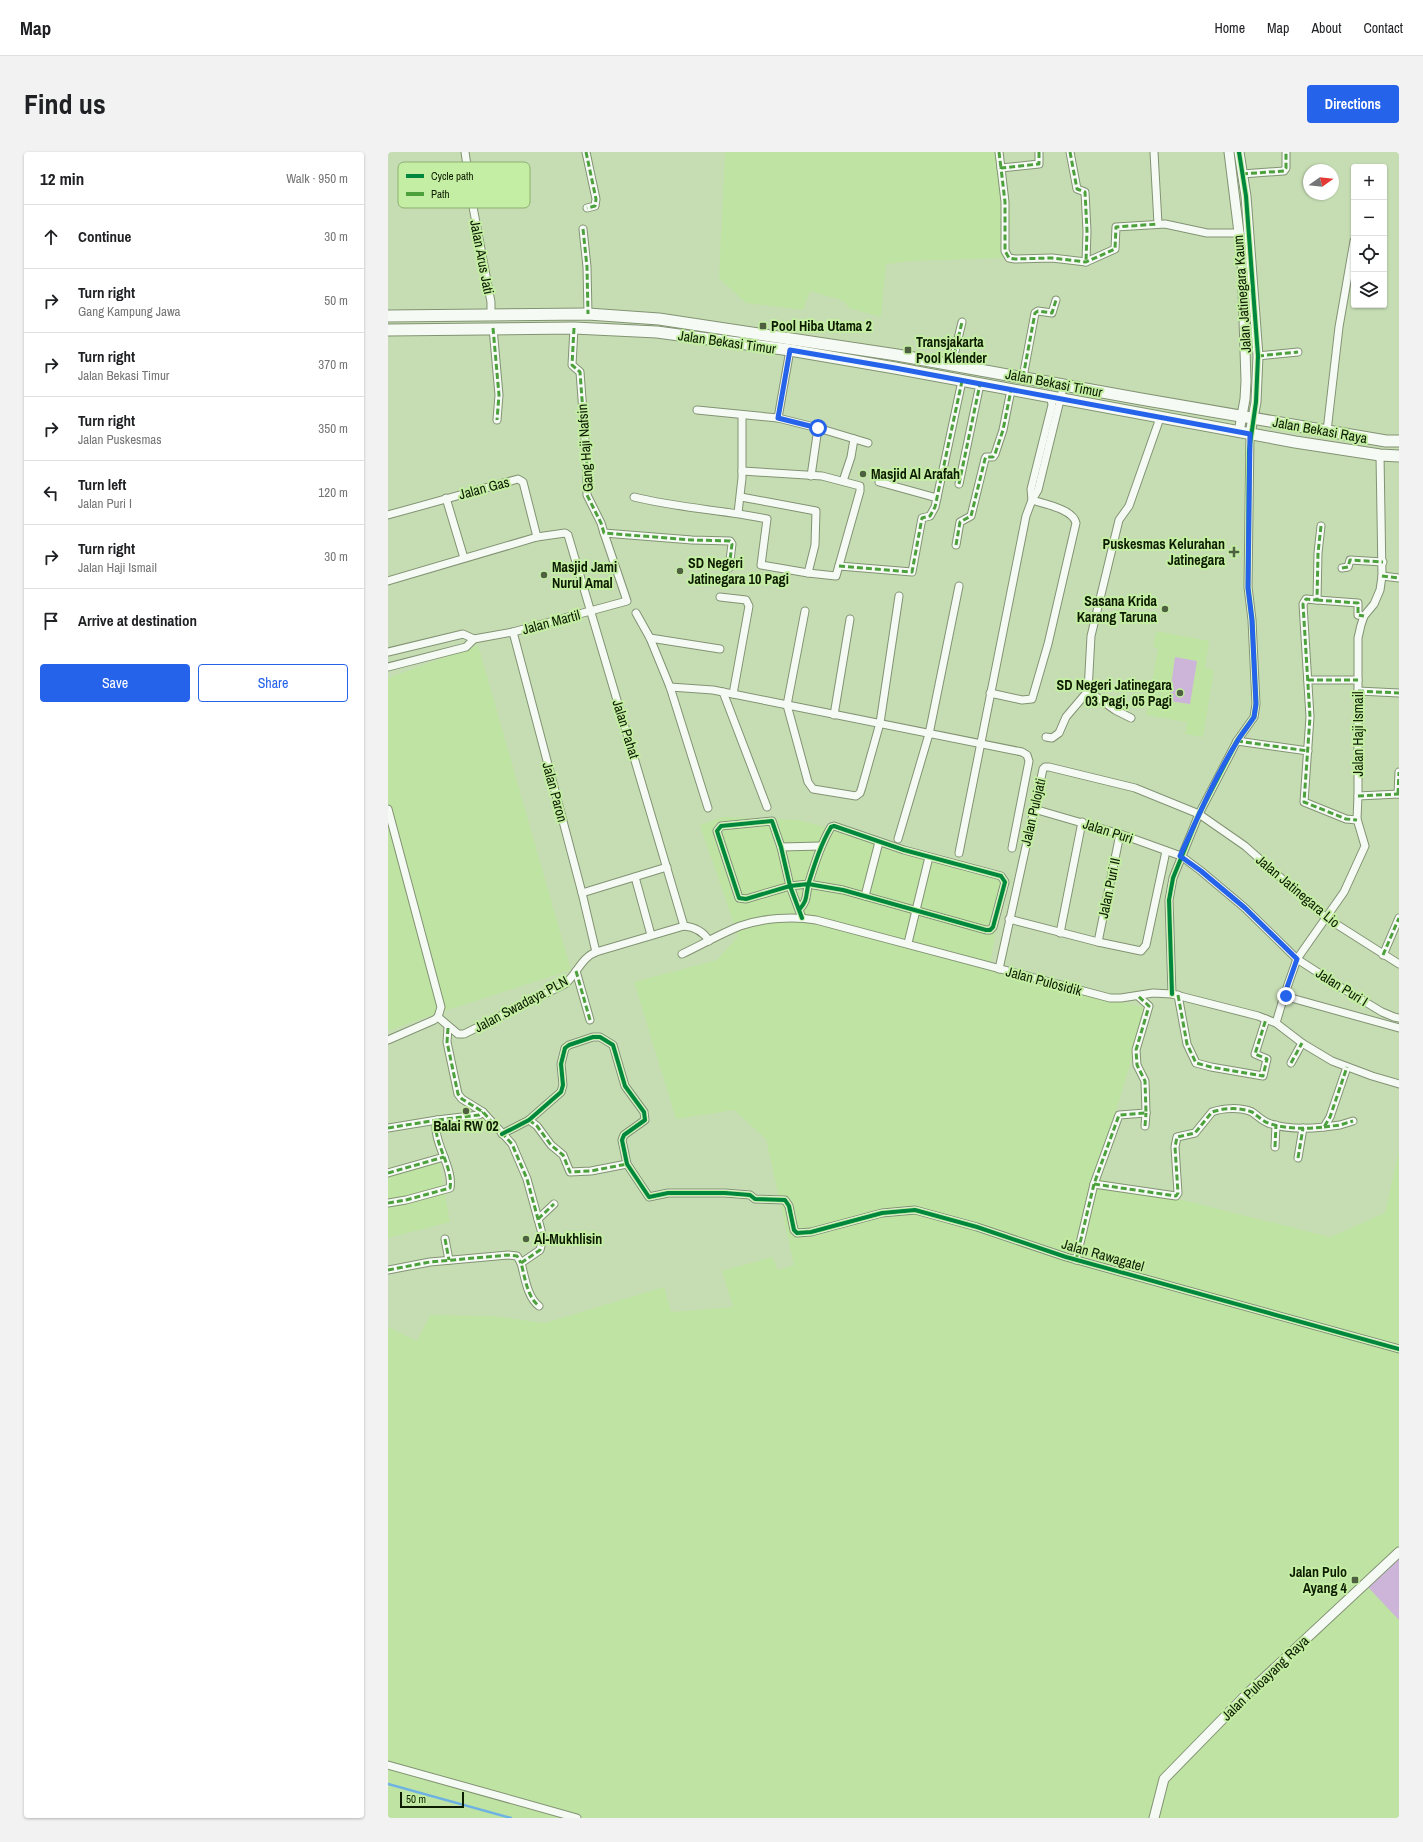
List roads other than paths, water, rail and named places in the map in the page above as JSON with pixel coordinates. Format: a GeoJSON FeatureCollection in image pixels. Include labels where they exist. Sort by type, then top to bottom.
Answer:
{"type":"FeatureCollection","features":[{"type":"Feature","properties":{"kind":"main road","name":"Jalan Bekasi Timur"},"geometry":{"type":"LineString","coordinates":[[388,316],[588,314],[639,317],[838,345],[952,364],[1248,418]]}},
{"type":"Feature","properties":{"kind":"main road","name":"Jalan Bekasi Timur"},"geometry":{"type":"LineString","coordinates":[[388,330],[574,328],[657,332],[790,350],[1250,434]]}},
{"type":"Feature","properties":{"kind":"main road","name":"Jalan Bekasi Raya"},"geometry":{"type":"LineString","coordinates":[[1248,418],[1386,441],[1399,441]]}},
{"type":"Feature","properties":{"kind":"main road","name":"Jalan Bekasi Raya"},"geometry":{"type":"LineString","coordinates":[[1250,434],[1380,455],[1399,456]]}},
{"type":"Feature","properties":{"kind":"street","name":"Jalan Arus Jati"},"geometry":{"type":"LineString","coordinates":[[465,152],[466,162]]}},
{"type":"Feature","properties":{"kind":"street"},"geometry":{"type":"LineString","coordinates":[[586,152],[596,199],[595,206],[587,208]]}},
{"type":"Feature","properties":{"kind":"street"},"geometry":{"type":"LineString","coordinates":[[999,152],[1005,202],[1005,250],[1009,258],[1052,258],[1086,262],[1115,249],[1116,227],[1158,224],[1178,226],[1208,233],[1240,233]]}},
{"type":"Feature","properties":{"kind":"street"},"geometry":{"type":"LineString","coordinates":[[1001,168],[1040,164],[1039,152]]}},
{"type":"Feature","properties":{"kind":"street"},"geometry":{"type":"LineString","coordinates":[[1070,152],[1077,190],[1085,192],[1087,231],[1086,262]]}},
{"type":"Feature","properties":{"kind":"street"},"geometry":{"type":"LineString","coordinates":[[1154,152],[1158,224]]}},
{"type":"Feature","properties":{"kind":"street","name":"Jalan Jatinegara Kaum"},"geometry":{"type":"LineString","coordinates":[[1229,152],[1242,257],[1246,381],[1250,434]]}},
{"type":"Feature","properties":{"kind":"street","name":"Jalan Jatinegara Kaum"},"geometry":{"type":"LineString","coordinates":[[1239,152],[1252,255],[1258,356],[1258,382],[1248,418],[1239,432]]}},
{"type":"Feature","properties":{"kind":"street"},"geometry":{"type":"LineString","coordinates":[[1242,174],[1284,171],[1286,168],[1286,152]]}},
{"type":"Feature","properties":{"kind":"street","name":"Jalan Arus Jati"},"geometry":{"type":"LineString","coordinates":[[473,208],[491,302],[491,314]]}},
{"type":"Feature","properties":{"kind":"street"},"geometry":{"type":"LineString","coordinates":[[583,229],[588,314]]}},
{"type":"Feature","properties":{"kind":"street"},"geometry":{"type":"LineString","coordinates":[[1242,257],[1252,255]]}},
{"type":"Feature","properties":{"kind":"street"},"geometry":{"type":"LineString","coordinates":[[1327,431],[1339,327],[1351,258]]}},
{"type":"Feature","properties":{"kind":"street"},"geometry":{"type":"LineString","coordinates":[[1023,377],[1035,313],[1038,311],[1052,313],[1056,300]]}},
{"type":"Feature","properties":{"kind":"street"},"geometry":{"type":"LineString","coordinates":[[952,364],[962,322]]}},
{"type":"Feature","properties":{"kind":"street"},"geometry":{"type":"LineString","coordinates":[[493,328],[499,395],[497,420]]}},
{"type":"Feature","properties":{"kind":"street","name":"Gang Haji Nafsin"},"geometry":{"type":"LineString","coordinates":[[574,328],[572,365],[580,372],[587,466],[587,495],[601,523],[604,533]]}},
{"type":"Feature","properties":{"kind":"street"},"geometry":{"type":"LineString","coordinates":[[778,418],[790,350]]}},
{"type":"Feature","properties":{"kind":"street"},"geometry":{"type":"LineString","coordinates":[[1258,356],[1298,352]]}},
{"type":"Feature","properties":{"kind":"street"},"geometry":{"type":"LineString","coordinates":[[839,566],[912,572],[922,519],[923,517],[931,515],[937,498],[962,381]]}},
{"type":"Feature","properties":{"kind":"street"},"geometry":{"type":"LineString","coordinates":[[959,484],[980,384]]}},
{"type":"Feature","properties":{"kind":"street"},"geometry":{"type":"LineString","coordinates":[[959,853],[1026,516],[1032,500],[1038,490],[1055,398],[1064,384]]}},
{"type":"Feature","properties":{"kind":"street"},"geometry":{"type":"LineString","coordinates":[[956,545],[960,522],[972,516],[985,459],[986,457],[993,457],[995,454],[1003,430],[1012,390]]}},
{"type":"Feature","properties":{"kind":"street"},"geometry":{"type":"LineString","coordinates":[[697,410],[778,418],[868,443]]}},
{"type":"Feature","properties":{"kind":"street"},"geometry":{"type":"LineString","coordinates":[[738,513],[742,471],[742,415]]}},
{"type":"Feature","properties":{"kind":"street"},"geometry":{"type":"LineString","coordinates":[[1046,737],[1052,738],[1059,733],[1066,717],[1088,691],[1091,636],[1117,529],[1122,514],[1129,506],[1160,418]]}},
{"type":"Feature","properties":{"kind":"street"},"geometry":{"type":"LineString","coordinates":[[811,476],[818,428]]}},
{"type":"Feature","properties":{"kind":"street"},"geometry":{"type":"LineString","coordinates":[[1250,434],[1248,588],[1252,620],[1256,704],[1254,717],[1237,741],[1199,814],[1180,856],[1173,878],[1169,900],[1175,994],[1187,1044],[1196,1063],[1263,1076],[1267,1059],[1255,1055],[1266,1019]]}},
{"type":"Feature","properties":{"kind":"street"},"geometry":{"type":"LineString","coordinates":[[843,481],[851,457],[854,439]]}},
{"type":"Feature","properties":{"kind":"street","name":"Jalan Haji Ismail"},"geometry":{"type":"LineString","coordinates":[[1276,1023],[1297,959],[1344,892],[1364,851],[1365,841],[1357,820],[1358,638],[1360,625],[1364,616],[1374,604],[1380,590],[1382,576],[1383,562],[1380,455]]}},
{"type":"Feature","properties":{"kind":"street"},"geometry":{"type":"LineString","coordinates":[[634,497],[657,503],[738,513],[768,519],[761,565],[836,576],[861,488],[859,485],[811,476],[742,471]]}},
{"type":"Feature","properties":{"kind":"street","name":"Jalan Gas"},"geometry":{"type":"LineString","coordinates":[[388,515],[503,482],[521,480],[524,485],[537,537]]}},
{"type":"Feature","properties":{"kind":"street"},"geometry":{"type":"LineString","coordinates":[[879,482],[937,498]]}},
{"type":"Feature","properties":{"kind":"street"},"geometry":{"type":"LineString","coordinates":[[740,497],[816,511],[815,545],[808,573]]}},
{"type":"Feature","properties":{"kind":"street"},"geometry":{"type":"LineString","coordinates":[[446,498],[464,558]]}},
{"type":"Feature","properties":{"kind":"street"},"geometry":{"type":"LineString","coordinates":[[990,693],[1022,700],[1032,699],[1048,644],[1076,523],[1075,518],[1069,513],[1032,500]]}},
{"type":"Feature","properties":{"kind":"street"},"geometry":{"type":"LineString","coordinates":[[1317,600],[1318,553],[1321,526]]}},
{"type":"Feature","properties":{"kind":"street","name":"Jalan Pahat"},"geometry":{"type":"LineString","coordinates":[[537,537],[565,532],[570,539],[684,926]]}},
{"type":"Feature","properties":{"kind":"street"},"geometry":{"type":"LineString","coordinates":[[604,533],[692,540],[730,541],[732,544],[729,568]]}},
{"type":"Feature","properties":{"kind":"street","name":"Jalan Martil"},"geometry":{"type":"LineString","coordinates":[[388,652],[463,634],[474,639],[513,632],[626,601],[604,533]]}},
{"type":"Feature","properties":{"kind":"street"},"geometry":{"type":"LineString","coordinates":[[388,581],[537,537]]}},
{"type":"Feature","properties":{"kind":"street"},"geometry":{"type":"LineString","coordinates":[[1342,568],[1348,567],[1350,560],[1383,562]]}},
{"type":"Feature","properties":{"kind":"street"},"geometry":{"type":"LineString","coordinates":[[1382,576],[1399,578]]}},
{"type":"Feature","properties":{"kind":"street"},"geometry":{"type":"LineString","coordinates":[[898,840],[929,734],[959,586]]}},
{"type":"Feature","properties":{"kind":"street"},"geometry":{"type":"LineString","coordinates":[[805,611],[787,706],[808,782],[813,789],[851,796],[860,793],[880,723],[899,596]]}},
{"type":"Feature","properties":{"kind":"street"},"geometry":{"type":"LineString","coordinates":[[720,597],[746,600],[749,606],[733,694]]}},
{"type":"Feature","properties":{"kind":"street"},"geometry":{"type":"LineString","coordinates":[[1357,820],[1346,819],[1304,802],[1310,717],[1303,604],[1306,599],[1358,603],[1358,615],[1364,616]]}},
{"type":"Feature","properties":{"kind":"street"},"geometry":{"type":"LineString","coordinates":[[636,613],[650,638],[670,687],[708,808]]}},
{"type":"Feature","properties":{"kind":"street"},"geometry":{"type":"LineString","coordinates":[[834,715],[850,619]]}},
{"type":"Feature","properties":{"kind":"street","name":"Jalan Paron"},"geometry":{"type":"LineString","coordinates":[[513,632],[582,893],[596,952]]}},
{"type":"Feature","properties":{"kind":"street"},"geometry":{"type":"LineString","coordinates":[[650,638],[720,649]]}},
{"type":"Feature","properties":{"kind":"street","name":"Jalan Martil"},"geometry":{"type":"LineString","coordinates":[[388,667],[466,647],[474,639]]}},
{"type":"Feature","properties":{"kind":"street"},"geometry":{"type":"LineString","coordinates":[[1308,680],[1358,680]]}},
{"type":"Feature","properties":{"kind":"street"},"geometry":{"type":"LineString","coordinates":[[670,687],[695,687],[723,692],[1022,752],[1027,755],[1029,761],[1012,848]]}},
{"type":"Feature","properties":{"kind":"street"},"geometry":{"type":"LineString","coordinates":[[1088,691],[1115,710],[1131,718]]}},
{"type":"Feature","properties":{"kind":"street"},"geometry":{"type":"LineString","coordinates":[[1358,691],[1399,693]]}},
{"type":"Feature","properties":{"kind":"street"},"geometry":{"type":"LineString","coordinates":[[723,692],[767,807]]}},
{"type":"Feature","properties":{"kind":"street"},"geometry":{"type":"LineString","coordinates":[[1237,741],[1308,751]]}},
{"type":"Feature","properties":{"kind":"street","name":"Jalan Pulojati"},"geometry":{"type":"LineString","coordinates":[[999,969],[1043,769],[1045,767],[1135,788],[1199,814]]}},
{"type":"Feature","properties":{"kind":"street"},"geometry":{"type":"LineString","coordinates":[[1358,796],[1399,794],[1399,772]]}},
{"type":"Feature","properties":{"kind":"street"},"geometry":{"type":"LineString","coordinates":[[388,809],[440,1001],[440,1013],[438,1017],[429,1023],[388,1040]]}},
{"type":"Feature","properties":{"kind":"street","name":"Jalan Puri"},"geometry":{"type":"LineString","coordinates":[[1034,809],[1120,834],[1180,856]]}},
{"type":"Feature","properties":{"kind":"street","name":"Jalan Jatinegara Lio"},"geometry":{"type":"LineString","coordinates":[[1199,814],[1240,842],[1325,917],[1399,964]]}},
{"type":"Feature","properties":{"kind":"street"},"geometry":{"type":"LineString","coordinates":[[800,914],[790,886],[774,824],[769,820],[721,826],[717,831],[739,898],[746,899],[790,886],[808,884],[843,890],[990,930],[993,927],[1005,882],[1001,876],[929,858],[834,826],[831,827],[821,846],[808,884],[808,899],[800,914]]}},
{"type":"Feature","properties":{"kind":"street"},"geometry":{"type":"LineString","coordinates":[[1060,933],[1082,822]]}},
{"type":"Feature","properties":{"kind":"street","name":"Jalan Puri II"},"geometry":{"type":"LineString","coordinates":[[1098,942],[1120,834]]}},
{"type":"Feature","properties":{"kind":"street"},"geometry":{"type":"LineString","coordinates":[[865,896],[879,842]]}},
{"type":"Feature","properties":{"kind":"street"},"geometry":{"type":"LineString","coordinates":[[781,847],[821,846]]}},
{"type":"Feature","properties":{"kind":"street"},"geometry":{"type":"LineString","coordinates":[[1009,919],[1139,952],[1144,950],[1166,851]]}},
{"type":"Feature","properties":{"kind":"street","name":"Jalan Puri I"},"geometry":{"type":"LineString","coordinates":[[1180,856],[1240,903],[1297,959],[1371,1006],[1399,1018]]}},
{"type":"Feature","properties":{"kind":"street"},"geometry":{"type":"LineString","coordinates":[[908,943],[929,858]]}},
{"type":"Feature","properties":{"kind":"street"},"geometry":{"type":"LineString","coordinates":[[582,893],[667,867]]}},
{"type":"Feature","properties":{"kind":"street"},"geometry":{"type":"LineString","coordinates":[[635,877],[651,935]]}},
{"type":"Feature","properties":{"kind":"street","name":"Jalan Pulosidik"},"geometry":{"type":"LineString","coordinates":[[682,954],[741,926],[758,921],[800,914],[1110,998],[1138,996],[1153,993],[1175,994],[1266,1019],[1276,1023],[1302,1043],[1332,1061],[1347,1068],[1399,1084]]}},
{"type":"Feature","properties":{"kind":"street"},"geometry":{"type":"LineString","coordinates":[[1383,955],[1399,918]]}},
{"type":"Feature","properties":{"kind":"street"},"geometry":{"type":"LineString","coordinates":[[684,926],[695,928],[702,932],[710,941]]}},
{"type":"Feature","properties":{"kind":"street","name":"Jalan Swadaya PLN"},"geometry":{"type":"LineString","coordinates":[[448,1028],[458,1034],[467,1033],[565,984],[588,955],[684,926]]}},
{"type":"Feature","properties":{"kind":"street"},"geometry":{"type":"LineString","coordinates":[[576,971],[590,1020]]}},
{"type":"Feature","properties":{"kind":"street"},"geometry":{"type":"LineString","coordinates":[[1138,996],[1149,1006],[1136,1050],[1137,1065],[1145,1081],[1145,1126]]}},
{"type":"Feature","properties":{"kind":"street"},"geometry":{"type":"LineString","coordinates":[[1284,996],[1399,1026]]}},
{"type":"Feature","properties":{"kind":"street"},"geometry":{"type":"LineString","coordinates":[[1368,1019],[1371,1006]]}},
{"type":"Feature","properties":{"kind":"street"},"geometry":{"type":"LineString","coordinates":[[438,1017],[448,1028],[447,1042],[458,1094],[462,1099],[483,1112],[512,1144],[518,1154],[538,1219],[542,1238],[541,1247],[536,1253],[521,1263]]}},
{"type":"Feature","properties":{"kind":"street"},"geometry":{"type":"LineString","coordinates":[[502,1134],[529,1120],[563,1088],[561,1064],[565,1048],[569,1045],[593,1037],[600,1037],[613,1045],[625,1086],[644,1112],[645,1117],[643,1122],[624,1135],[622,1140],[627,1164],[591,1171],[570,1172],[563,1155],[552,1145],[537,1126],[529,1120]]}},
{"type":"Feature","properties":{"kind":"street"},"geometry":{"type":"LineString","coordinates":[[1291,1063],[1302,1043]]}},
{"type":"Feature","properties":{"kind":"street"},"geometry":{"type":"LineString","coordinates":[[1324,1127],[1332,1111],[1347,1068]]}},
{"type":"Feature","properties":{"kind":"street"},"geometry":{"type":"LineString","coordinates":[[1094,1184],[1176,1196],[1178,1193],[1175,1147],[1177,1137],[1195,1133],[1212,1112],[1240,1109],[1252,1112],[1268,1123],[1303,1128],[1340,1125],[1353,1121]]}},
{"type":"Feature","properties":{"kind":"street"},"geometry":{"type":"LineString","coordinates":[[388,1128],[479,1115],[483,1112]]}},
{"type":"Feature","properties":{"kind":"street"},"geometry":{"type":"LineString","coordinates":[[1076,1260],[1094,1184],[1119,1115],[1146,1113]]}},
{"type":"Feature","properties":{"kind":"street"},"geometry":{"type":"LineString","coordinates":[[388,1202],[450,1188],[451,1183],[438,1140],[437,1120]]}},
{"type":"Feature","properties":{"kind":"street"},"geometry":{"type":"LineString","coordinates":[[1275,1147],[1276,1125]]}},
{"type":"Feature","properties":{"kind":"street"},"geometry":{"type":"LineString","coordinates":[[1298,1158],[1303,1128]]}},
{"type":"Feature","properties":{"kind":"street"},"geometry":{"type":"LineString","coordinates":[[388,1173],[444,1157]]}},
{"type":"Feature","properties":{"kind":"street","name":"Jalan Rawagatel"},"geometry":{"type":"LineString","coordinates":[[627,1164],[648,1197],[668,1193],[725,1193],[750,1195],[755,1199],[787,1201],[795,1232],[800,1233],[882,1214],[915,1210],[977,1227],[1076,1260],[1399,1348]]}},
{"type":"Feature","properties":{"kind":"street"},"geometry":{"type":"LineString","coordinates":[[538,1219],[554,1204]]}},
{"type":"Feature","properties":{"kind":"street"},"geometry":{"type":"LineString","coordinates":[[445,1239],[449,1260]]}},
{"type":"Feature","properties":{"kind":"street"},"geometry":{"type":"LineString","coordinates":[[388,1270],[449,1260],[508,1255],[517,1256],[521,1263],[529,1292],[534,1303],[539,1306]]}},
{"type":"Feature","properties":{"kind":"street","name":"Jalan Puloayang Raya"},"geometry":{"type":"LineString","coordinates":[[1154,1818],[1164,1779],[1248,1693],[1399,1552]]}},
{"type":"Feature","properties":{"kind":"street"},"geometry":{"type":"LineString","coordinates":[[388,1765],[577,1818]]}},
{"type":"Feature","properties":{"kind":"waterway"},"geometry":{"type":"LineString","coordinates":[[388,1784],[511,1818]]}},
{"type":"Feature","properties":{"kind":"place","name":"Pool Hiba Utama 2"},"geometry":{"type":"Point","coordinates":[763,326]}},
{"type":"Feature","properties":{"kind":"place","name":"Transjakarta Pool Klender"},"geometry":{"type":"Point","coordinates":[908,350]}},
{"type":"Feature","properties":{"kind":"place","name":"Masjid Al Arafah"},"geometry":{"type":"Point","coordinates":[863,474]}},
{"type":"Feature","properties":{"kind":"place","name":"Puskesmas Kelurahan Jatinegara"},"geometry":{"type":"Point","coordinates":[1234,552]}},
{"type":"Feature","properties":{"kind":"place","name":"SD Negeri Jatinegara 10 Pagi"},"geometry":{"type":"Point","coordinates":[680,571]}},
{"type":"Feature","properties":{"kind":"place","name":"Masjid Jami Nurul Amal"},"geometry":{"type":"Point","coordinates":[544,575]}},
{"type":"Feature","properties":{"kind":"place","name":"Sasana Krida Karang Taruna"},"geometry":{"type":"Point","coordinates":[1165,609]}},
{"type":"Feature","properties":{"kind":"place","name":"SD Negeri Jatinegara 03 Pagi, 05 Pagi"},"geometry":{"type":"Point","coordinates":[1180,693]}},
{"type":"Feature","properties":{"kind":"place","name":"Balai RW 02"},"geometry":{"type":"Point","coordinates":[466,1111]}},
{"type":"Feature","properties":{"kind":"place","name":"Al-Mukhlisin"},"geometry":{"type":"Point","coordinates":[526,1239]}},
{"type":"Feature","properties":{"kind":"place","name":"Jalan Pulo Ayang 4"},"geometry":{"type":"Point","coordinates":[1355,1580]}}]}
